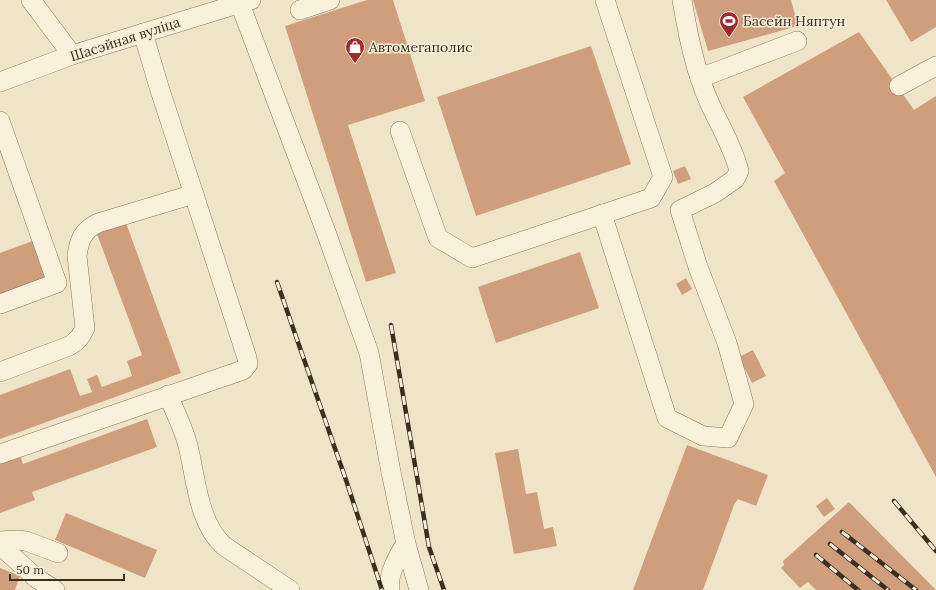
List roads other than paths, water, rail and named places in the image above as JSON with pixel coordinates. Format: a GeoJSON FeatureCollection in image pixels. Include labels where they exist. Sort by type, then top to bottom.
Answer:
{"type":"FeatureCollection","features":[{"type":"Feature","properties":{"kind":"street"},"geometry":{"type":"LineString","coordinates":[[31,0],[72,55]]}},
{"type":"Feature","properties":{"kind":"street"},"geometry":{"type":"LineString","coordinates":[[300,10],[330,0]]}},
{"type":"Feature","properties":{"kind":"street"},"geometry":{"type":"LineString","coordinates":[[400,131],[438,238],[472,258],[651,198],[663,177],[605,0]]}},
{"type":"Feature","properties":{"kind":"street"},"geometry":{"type":"LineString","coordinates":[[680,210],[715,193],[735,179],[739,171],[735,157],[709,103],[700,78],[688,34],[682,0]]}},
{"type":"Feature","properties":{"kind":"street"},"geometry":{"type":"LineString","coordinates":[[245,2],[369,353],[406,544],[419,590]]}},
{"type":"Feature","properties":{"kind":"street","name":"Шасэйная вуліца"},"geometry":{"type":"LineString","coordinates":[[0,82],[72,55],[143,32],[217,5],[245,2]]}},
{"type":"Feature","properties":{"kind":"street"},"geometry":{"type":"LineString","coordinates":[[0,454],[243,370],[248,364],[159,87],[143,32]]}},
{"type":"Feature","properties":{"kind":"street"},"geometry":{"type":"LineString","coordinates":[[700,78],[797,41]]}},
{"type":"Feature","properties":{"kind":"street"},"geometry":{"type":"LineString","coordinates":[[899,86],[936,66]]}},
{"type":"Feature","properties":{"kind":"street"},"geometry":{"type":"LineString","coordinates":[[0,121],[57,283],[0,304]]}},
{"type":"Feature","properties":{"kind":"street"},"geometry":{"type":"LineString","coordinates":[[0,372],[69,346],[76,342],[81,336],[85,328],[77,256],[78,246],[89,227],[194,194]]}},
{"type":"Feature","properties":{"kind":"street"},"geometry":{"type":"LineString","coordinates":[[602,214],[666,418],[703,436],[728,438],[744,404],[727,343],[698,267],[680,210],[653,195]]}},
{"type":"Feature","properties":{"kind":"street"},"geometry":{"type":"LineString","coordinates":[[168,395],[188,445],[202,509],[215,538],[224,546],[290,590]]}},
{"type":"Feature","properties":{"kind":"street"},"geometry":{"type":"LineString","coordinates":[[0,541],[26,541],[58,553]]}},
{"type":"Feature","properties":{"kind":"street"},"geometry":{"type":"LineString","coordinates":[[390,590],[389,583],[399,554],[406,544]]}},
{"type":"Feature","properties":{"kind":"street"},"geometry":{"type":"LineString","coordinates":[[0,545],[36,578],[55,590]]}},
{"type":"Feature","properties":{"kind":"railway"},"geometry":{"type":"LineString","coordinates":[[277,282],[346,480],[382,590]]}},
{"type":"Feature","properties":{"kind":"railway"},"geometry":{"type":"LineString","coordinates":[[391,325],[429,547],[444,590]]}},
{"type":"Feature","properties":{"kind":"railway"},"geometry":{"type":"LineString","coordinates":[[894,501],[936,551]]}},
{"type":"Feature","properties":{"kind":"railway"},"geometry":{"type":"LineString","coordinates":[[842,532],[916,590]]}},
{"type":"Feature","properties":{"kind":"railway"},"geometry":{"type":"LineString","coordinates":[[830,544],[888,590]]}},
{"type":"Feature","properties":{"kind":"railway"},"geometry":{"type":"LineString","coordinates":[[816,555],[858,590]]}},
{"type":"Feature","properties":{"kind":"place","name":"Басейн Няптун"},"geometry":{"type":"Point","coordinates":[729,38]}},
{"type":"Feature","properties":{"kind":"place","name":"Автомегаполис"},"geometry":{"type":"Point","coordinates":[355,64]}}]}
